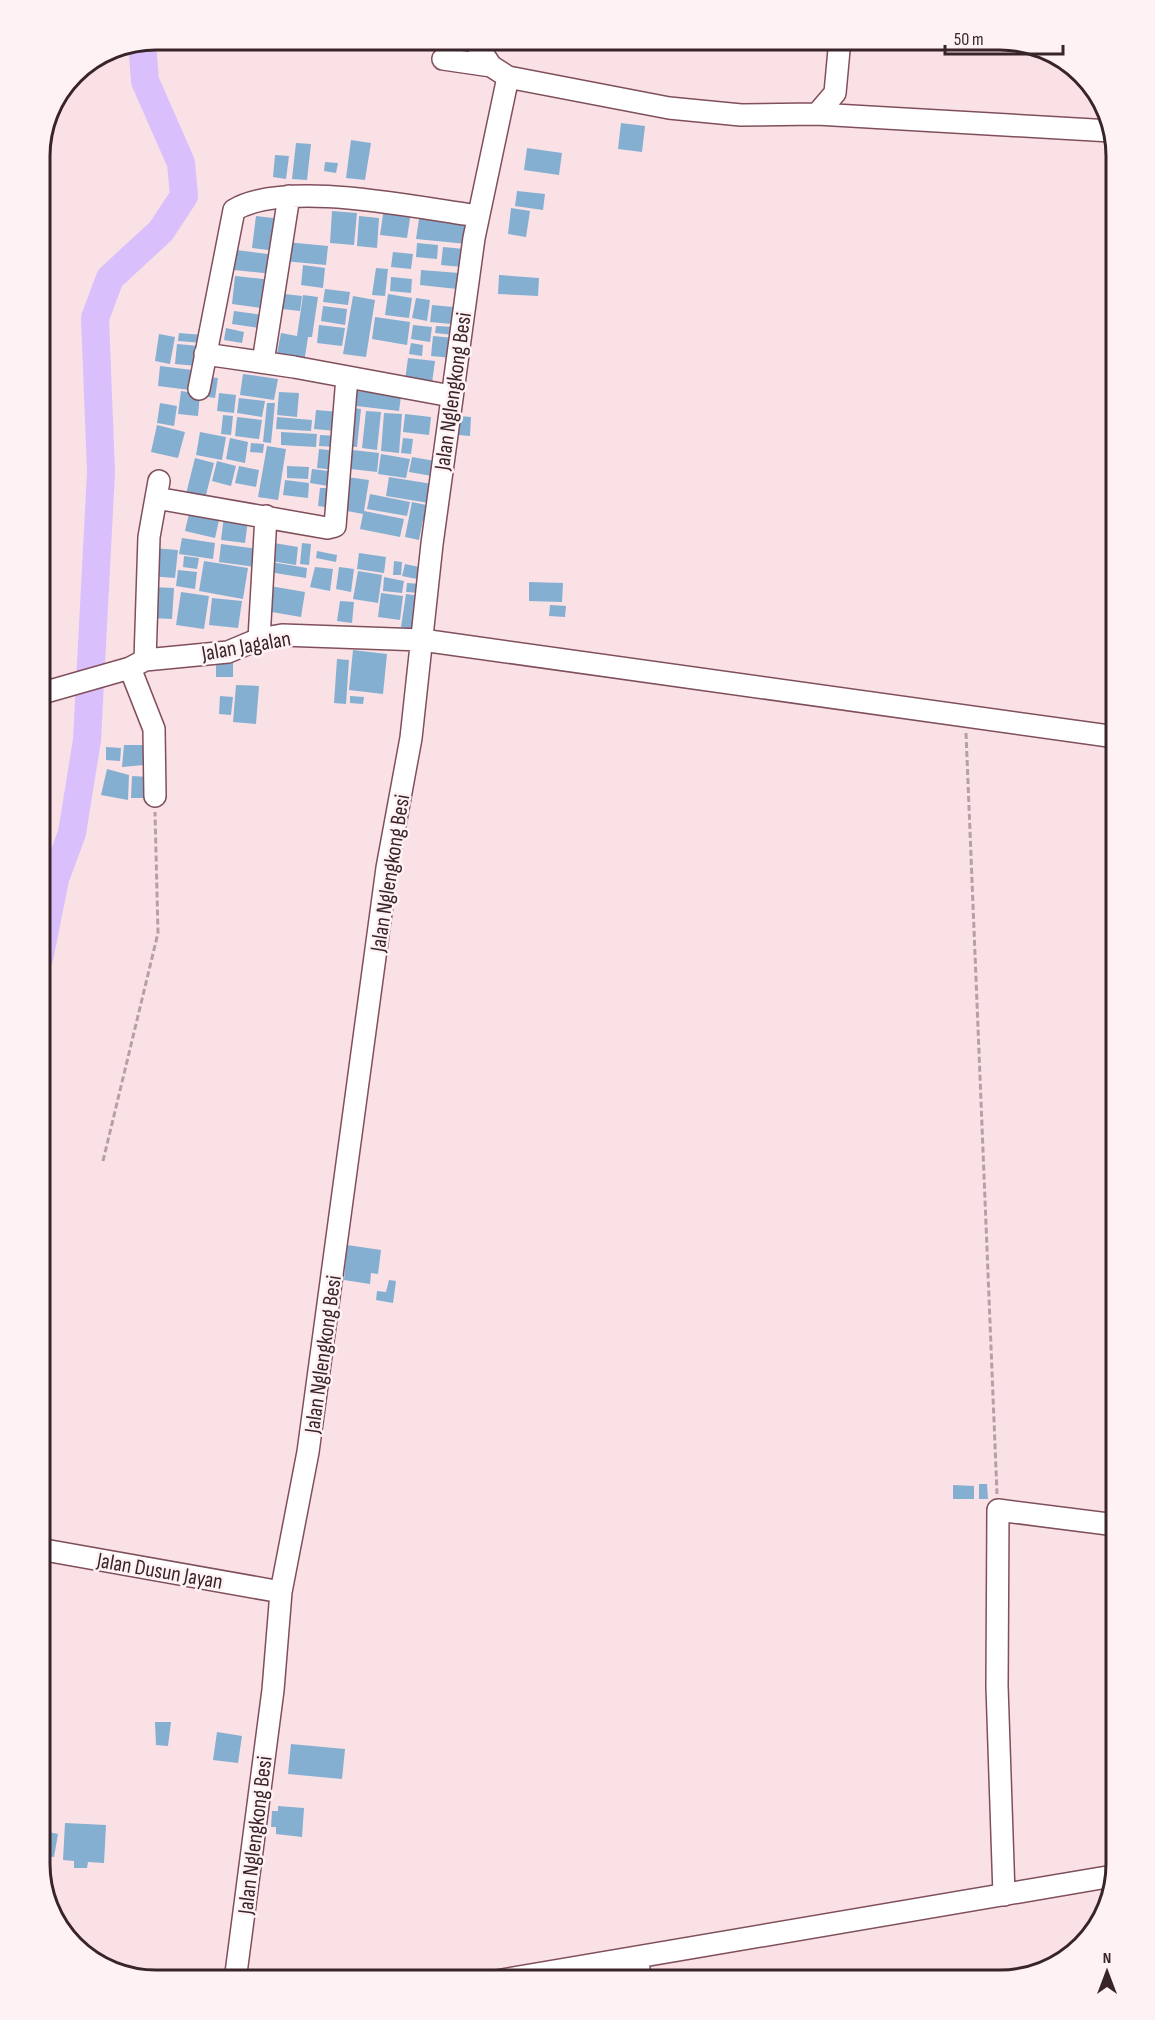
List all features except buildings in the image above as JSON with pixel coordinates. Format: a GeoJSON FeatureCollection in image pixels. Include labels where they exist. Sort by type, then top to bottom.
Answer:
{"type":"FeatureCollection","features":[{"type":"Feature","properties":{"kind":"street"},"geometry":{"type":"LineString","coordinates":[[482,50],[499,72]]}},
{"type":"Feature","properties":{"kind":"street"},"geometry":{"type":"LineString","coordinates":[[817,114],[835,93],[839,50]]}},
{"type":"Feature","properties":{"kind":"street"},"geometry":{"type":"LineString","coordinates":[[443,59],[669,108],[741,115],[817,114],[1102,131]]}},
{"type":"Feature","properties":{"kind":"street","name":"Jalan Nglengkong Besi"},"geometry":{"type":"LineString","coordinates":[[236,1970],[273,1690],[281,1592],[308,1452],[387,868],[411,738],[425,599],[451,396],[499,72]]}},
{"type":"Feature","properties":{"kind":"street"},"geometry":{"type":"LineString","coordinates":[[835,93],[852,116]]}},
{"type":"Feature","properties":{"kind":"street"},"geometry":{"type":"LineString","coordinates":[[200,389],[234,210],[248,201],[288,196],[350,200],[478,216]]}},
{"type":"Feature","properties":{"kind":"street"},"geometry":{"type":"LineString","coordinates":[[263,362],[288,196]]}},
{"type":"Feature","properties":{"kind":"street"},"geometry":{"type":"LineString","coordinates":[[206,354],[451,396]]}},
{"type":"Feature","properties":{"kind":"street"},"geometry":{"type":"LineString","coordinates":[[155,796],[154,729],[138,664],[149,537],[157,489],[266,516],[327,528],[335,526],[347,377]]}},
{"type":"Feature","properties":{"kind":"street"},"geometry":{"type":"LineString","coordinates":[[259,639],[266,516]]}},
{"type":"Feature","properties":{"kind":"street","name":"Jalan Jagalan"},"geometry":{"type":"LineString","coordinates":[[50,691],[138,664],[228,652],[259,639],[282,635],[422,640],[1106,736]]}},
{"type":"Feature","properties":{"kind":"street"},"geometry":{"type":"LineString","coordinates":[[1004,1895],[997,1698],[998,1510],[1106,1524]]}},
{"type":"Feature","properties":{"kind":"street","name":"Jalan Dusun Jayan"},"geometry":{"type":"LineString","coordinates":[[50,1551],[281,1592]]}},
{"type":"Feature","properties":{"kind":"street"},"geometry":{"type":"LineString","coordinates":[[561,1970],[1105,1877]]}},
{"type":"Feature","properties":{"kind":"street"},"geometry":{"type":"LineString","coordinates":[[638,1957],[639,1970]]}},
{"type":"Feature","properties":{"kind":"path"},"geometry":{"type":"LineString","coordinates":[[965,716],[998,1510]]}},
{"type":"Feature","properties":{"kind":"path"},"geometry":{"type":"LineString","coordinates":[[103,1161],[158,933],[155,796]]}},
{"type":"Feature","properties":{"kind":"waterway"},"geometry":{"type":"LineString","coordinates":[[50,904],[55,879],[72,833],[87,740],[101,472],[95,318],[110,278],[161,231],[184,196],[181,163],[145,81],[143,50]]}}]}
